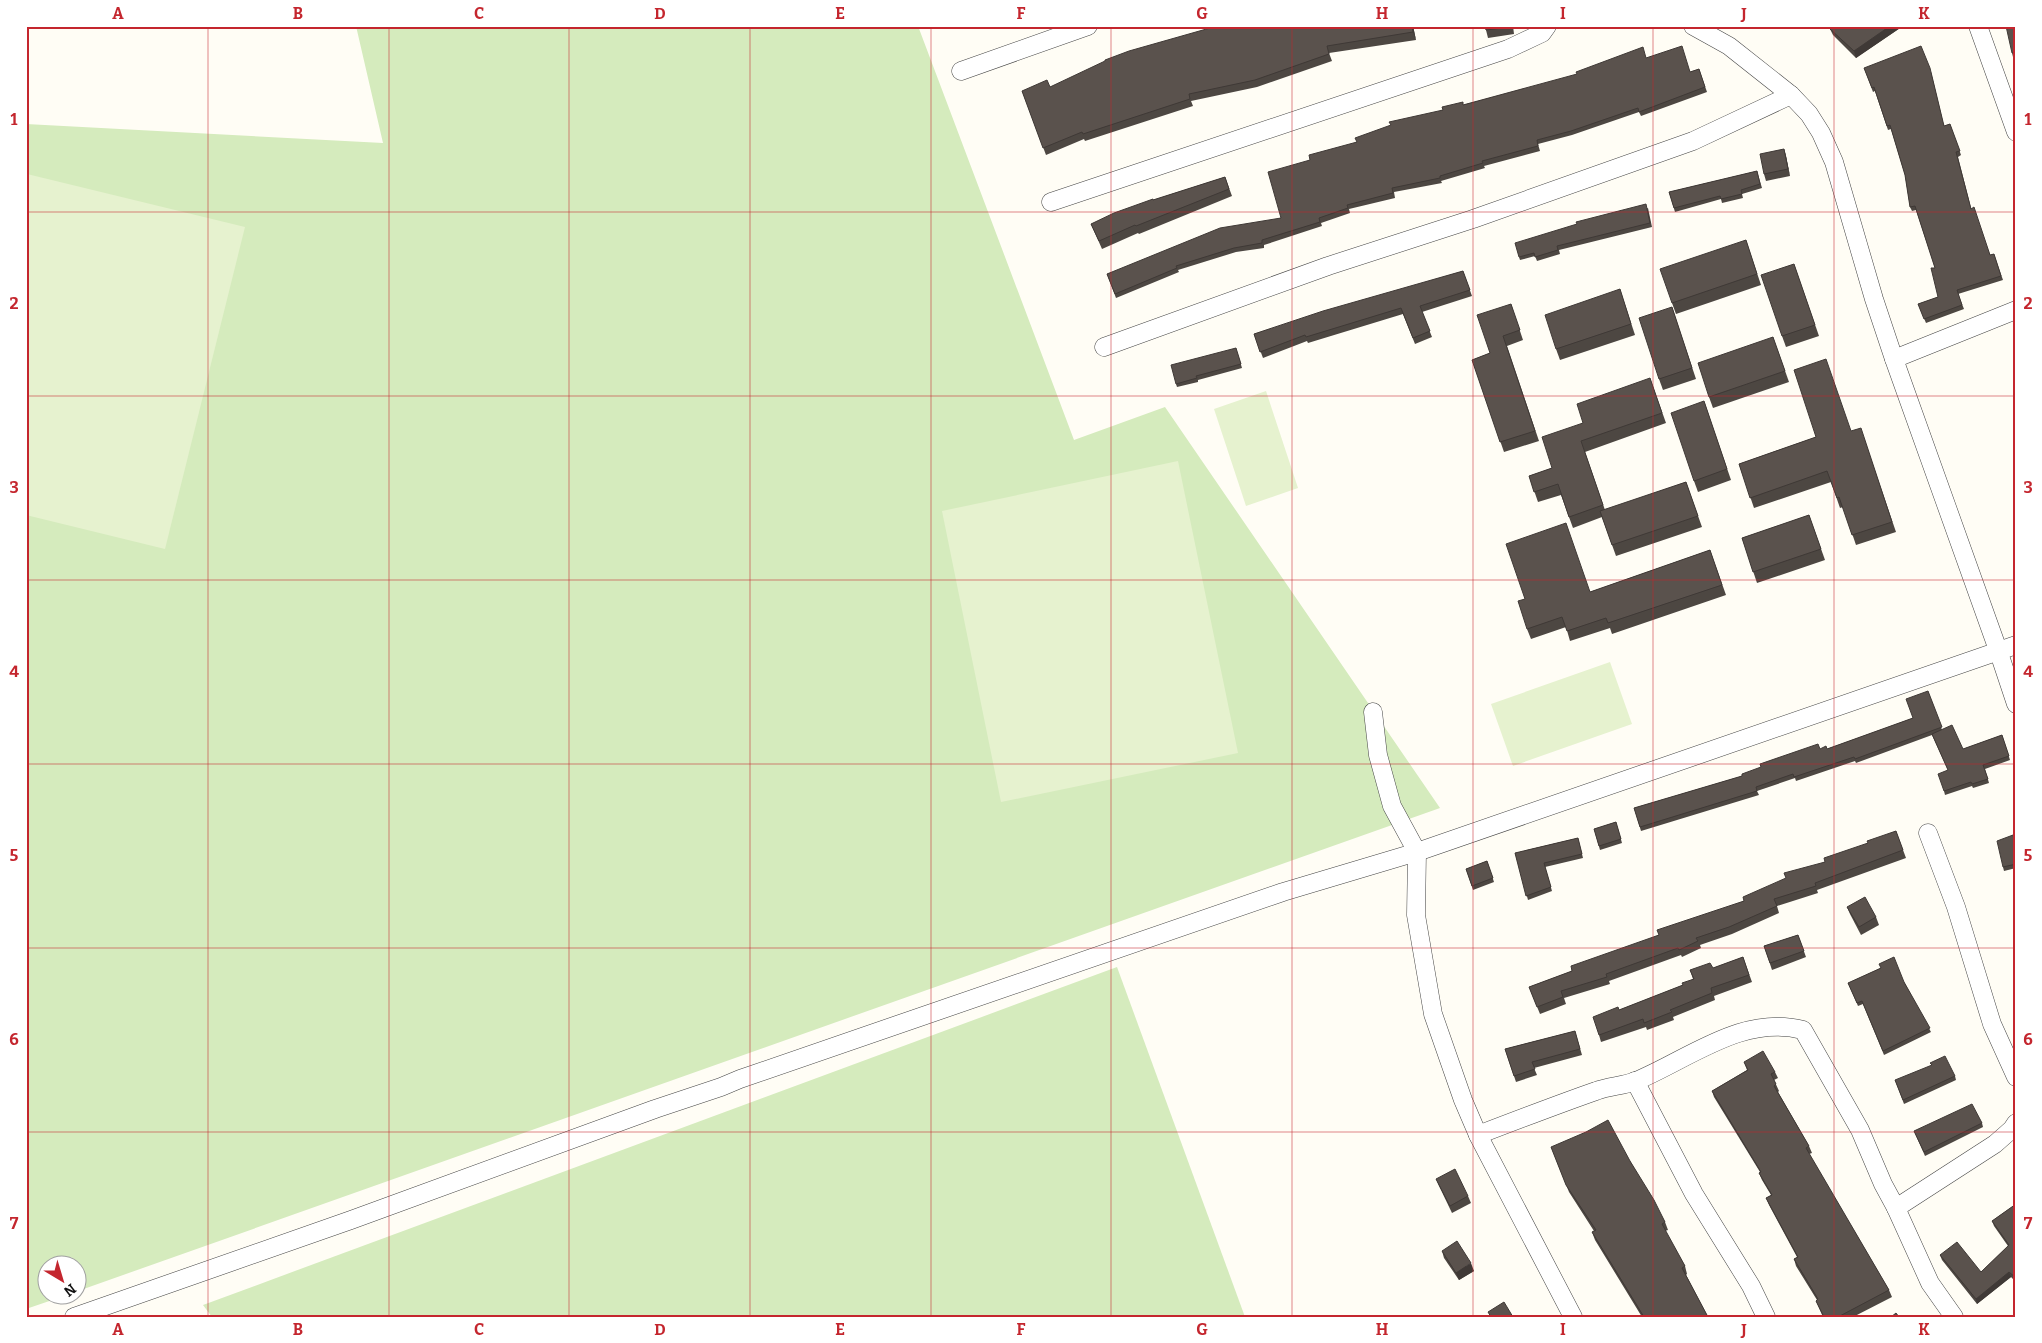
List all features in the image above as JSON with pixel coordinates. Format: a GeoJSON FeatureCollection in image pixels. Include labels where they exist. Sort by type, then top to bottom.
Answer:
{"type":"FeatureCollection","features":[{"type":"Feature","properties":{"kind":"street"},"geometry":{"type":"LineString","coordinates":[[961,71],[1088,26]]}},
{"type":"Feature","properties":{"kind":"street"},"geometry":{"type":"LineString","coordinates":[[1051,202],[1508,49],[1542,33],[1547,26]]}},
{"type":"Feature","properties":{"kind":"street"},"geometry":{"type":"LineString","coordinates":[[1693,26],[1730,46],[1791,95],[1813,120],[1821,133],[1834,162],[1874,299],[1894,359],[2016,704]]}},
{"type":"Feature","properties":{"kind":"street"},"geometry":{"type":"LineString","coordinates":[[1978,26],[2012,112],[2016,132]]}},
{"type":"Feature","properties":{"kind":"street"},"geometry":{"type":"LineString","coordinates":[[1104,347],[1328,266],[1473,219],[1693,141],[1791,95]]}},
{"type":"Feature","properties":{"kind":"street"},"geometry":{"type":"LineString","coordinates":[[1894,359],[2016,310]]}},
{"type":"Feature","properties":{"kind":"street"},"geometry":{"type":"LineString","coordinates":[[74,1317],[360,1217],[721,1087],[740,1078],[955,1006],[1093,956],[1283,892],[1417,852],[2016,644]]}},
{"type":"Feature","properties":{"kind":"street"},"geometry":{"type":"LineString","coordinates":[[1373,712],[1378,755],[1392,806],[1417,852],[1416,915],[1433,1014],[1463,1100],[1478,1135],[1573,1317]]}},
{"type":"Feature","properties":{"kind":"street"},"geometry":{"type":"LineString","coordinates":[[1928,833],[1956,907],[1992,1024],[2016,1077]]}},
{"type":"Feature","properties":{"kind":"street"},"geometry":{"type":"LineString","coordinates":[[1478,1135],[1598,1090],[1635,1081],[1718,1041],[1750,1030],[1774,1026],[1789,1026],[1803,1030],[1860,1130],[1883,1184],[1930,1283],[1954,1317]]}},
{"type":"Feature","properties":{"kind":"street"},"geometry":{"type":"LineString","coordinates":[[1635,1081],[1694,1194],[1751,1286],[1766,1317]]}},
{"type":"Feature","properties":{"kind":"street"},"geometry":{"type":"LineString","coordinates":[[1896,1208],[1995,1144],[2016,1123]]}},
{"type":"Feature","properties":{"kind":"green space"},"geometry":{"type":"Polygon","coordinates":[[[356,26],[918,26],[1074,440],[1165,407],[1440,808],[88,1287],[88,1256],[38,1256],[38,1305],[26,1309],[26,124],[383,143],[356,26]]]}},
{"type":"Feature","properties":{"kind":"green space"},"geometry":{"type":"Polygon","coordinates":[[[27,174],[245,227],[165,549],[26,515],[27,174]]]}},
{"type":"Feature","properties":{"kind":"green space"},"geometry":{"type":"Polygon","coordinates":[[[1266,391],[1298,488],[1246,506],[1214,409],[1266,391]]]}},
{"type":"Feature","properties":{"kind":"green space"},"geometry":{"type":"Polygon","coordinates":[[[1178,461],[1238,753],[1001,802],[942,511],[1178,461]]]}},
{"type":"Feature","properties":{"kind":"green space"},"geometry":{"type":"Polygon","coordinates":[[[1610,662],[1632,724],[1513,766],[1491,704],[1610,662]]]}},
{"type":"Feature","properties":{"kind":"green space"},"geometry":{"type":"Polygon","coordinates":[[[1117,967],[1245,1317],[212,1317],[203,1305],[1117,967]]]}},
{"type":"Feature","properties":{"kind":"building"},"geometry":{"type":"Polygon","coordinates":[[[1217,26],[1223,26],[1223,28],[1226,26],[1412,26],[1413,32],[1327,46],[1329,54],[1255,80],[1189,94],[1190,99],[1083,134],[1082,132],[1043,148],[1022,91],[1047,80],[1050,87],[1105,60],[1129,51],[1217,26]]]}},
{"type":"Feature","properties":{"kind":"building"},"geometry":{"type":"Polygon","coordinates":[[[1485,26],[1511,26],[1511,27],[1486,30],[1485,26]]]}},
{"type":"Feature","properties":{"kind":"building"},"geometry":{"type":"Polygon","coordinates":[[[1833,26],[1890,26],[1854,51],[1830,29],[1833,26]]]}},
{"type":"Feature","properties":{"kind":"building"},"geometry":{"type":"Polygon","coordinates":[[[2006,26],[2016,26],[2016,52],[2012,53],[2006,26]]]}},
{"type":"Feature","properties":{"kind":"building"},"geometry":{"type":"Polygon","coordinates":[[[1682,46],[1690,72],[1699,69],[1705,87],[1639,112],[1638,108],[1571,131],[1537,140],[1538,146],[1482,161],[1483,163],[1440,176],[1440,178],[1392,188],[1393,193],[1347,205],[1348,208],[1319,218],[1320,222],[1262,240],[1262,243],[1234,248],[1176,266],[1177,268],[1115,294],[1107,274],[1220,228],[1281,218],[1268,172],[1310,160],[1309,155],[1357,142],[1355,138],[1391,125],[1389,122],[1443,110],[1442,107],[1463,102],[1463,105],[1577,74],[1576,72],[1643,47],[1646,58],[1682,46]]]}},
{"type":"Feature","properties":{"kind":"building"},"geometry":{"type":"Polygon","coordinates":[[[1921,46],[1930,68],[1944,126],[1950,124],[1960,151],[1956,152],[1971,209],[1974,207],[1990,255],[1994,254],[2001,276],[1957,290],[1962,305],[1924,319],[1918,304],[1938,297],[1931,268],[1935,268],[1915,206],[1910,207],[1905,175],[1890,125],[1887,126],[1874,87],[1872,88],[1864,68],[1921,46]]]}},
{"type":"Feature","properties":{"kind":"building"},"geometry":{"type":"Polygon","coordinates":[[[1784,149],[1788,169],[1764,174],[1760,154],[1784,149]]]}},
{"type":"Feature","properties":{"kind":"building"},"geometry":{"type":"Polygon","coordinates":[[[1757,171],[1760,184],[1741,190],[1742,194],[1721,199],[1720,196],[1674,208],[1669,192],[1757,171]]]}},
{"type":"Feature","properties":{"kind":"building"},"geometry":{"type":"Polygon","coordinates":[[[1225,177],[1229,189],[1099,241],[1091,224],[1114,213],[1153,199],[1225,177]]]}},
{"type":"Feature","properties":{"kind":"building"},"geometry":{"type":"Polygon","coordinates":[[[1646,204],[1650,223],[1557,246],[1558,250],[1535,257],[1534,253],[1519,257],[1515,243],[1577,224],[1576,222],[1646,204]]]}},
{"type":"Feature","properties":{"kind":"building"},"geometry":{"type":"Polygon","coordinates":[[[1746,240],[1757,274],[1672,303],[1660,269],[1746,240]]]}},
{"type":"Feature","properties":{"kind":"building"},"geometry":{"type":"Polygon","coordinates":[[[1794,264],[1815,325],[1782,336],[1761,275],[1794,264]]]}},
{"type":"Feature","properties":{"kind":"building"},"geometry":{"type":"Polygon","coordinates":[[[1463,271],[1470,290],[1420,306],[1430,331],[1413,338],[1401,308],[1306,337],[1305,335],[1260,352],[1254,334],[1323,311],[1463,271]]]}},
{"type":"Feature","properties":{"kind":"building"},"geometry":{"type":"Polygon","coordinates":[[[1620,289],[1631,324],[1556,349],[1545,315],[1620,289]]]}},
{"type":"Feature","properties":{"kind":"building"},"geometry":{"type":"Polygon","coordinates":[[[1511,304],[1520,330],[1503,336],[1535,431],[1500,442],[1472,360],[1490,353],[1477,315],[1511,304]]]}},
{"type":"Feature","properties":{"kind":"building"},"geometry":{"type":"Polygon","coordinates":[[[1672,307],[1692,368],[1659,379],[1639,318],[1672,307]]]}},
{"type":"Feature","properties":{"kind":"building"},"geometry":{"type":"Polygon","coordinates":[[[1773,337],[1785,371],[1709,397],[1698,363],[1773,337]]]}},
{"type":"Feature","properties":{"kind":"building"},"geometry":{"type":"Polygon","coordinates":[[[1236,348],[1241,364],[1196,376],[1197,378],[1176,384],[1171,365],[1236,348]]]}},
{"type":"Feature","properties":{"kind":"building"},"geometry":{"type":"Polygon","coordinates":[[[1826,359],[1851,431],[1861,428],[1892,522],[1852,535],[1839,497],[1837,498],[1827,471],[1750,498],[1739,464],[1816,437],[1794,370],[1826,359]]]}},
{"type":"Feature","properties":{"kind":"building"},"geometry":{"type":"Polygon","coordinates":[[[1650,378],[1662,413],[1581,441],[1603,505],[1569,517],[1558,484],[1534,492],[1529,476],[1552,468],[1542,437],[1583,423],[1577,404],[1650,378]]]}},
{"type":"Feature","properties":{"kind":"building"},"geometry":{"type":"Polygon","coordinates":[[[1704,401],[1727,469],[1694,481],[1671,413],[1704,401]]]}},
{"type":"Feature","properties":{"kind":"building"},"geometry":{"type":"Polygon","coordinates":[[[1686,482],[1698,516],[1612,545],[1600,511],[1686,482]]]}},
{"type":"Feature","properties":{"kind":"building"},"geometry":{"type":"Polygon","coordinates":[[[1809,515],[1821,549],[1753,572],[1742,538],[1809,515]]]}},
{"type":"Feature","properties":{"kind":"building"},"geometry":{"type":"Polygon","coordinates":[[[1566,523],[1590,592],[1710,550],[1722,585],[1608,623],[1606,618],[1567,631],[1562,617],[1527,629],[1518,601],[1525,599],[1506,544],[1566,523]]]}},
{"type":"Feature","properties":{"kind":"building"},"geometry":{"type":"Polygon","coordinates":[[[1928,691],[1942,727],[1855,759],[1854,757],[1794,777],[1793,774],[1756,787],[1757,791],[1640,827],[1634,808],[1742,776],[1742,774],[1761,767],[1760,764],[1818,744],[1820,749],[1826,746],[1827,749],[1913,718],[1906,699],[1928,691]]]}},
{"type":"Feature","properties":{"kind":"building"},"geometry":{"type":"Polygon","coordinates":[[[1952,725],[1963,749],[2002,735],[2009,756],[1983,765],[1988,779],[1972,784],[1971,782],[1944,791],[1938,774],[1948,770],[1932,734],[1952,725]]]}},
{"type":"Feature","properties":{"kind":"building"},"geometry":{"type":"Polygon","coordinates":[[[1616,822],[1621,839],[1599,846],[1594,829],[1616,822]]]}},
{"type":"Feature","properties":{"kind":"building"},"geometry":{"type":"Polygon","coordinates":[[[1896,831],[1903,850],[1815,883],[1816,886],[1774,899],[1777,906],[1729,927],[1696,938],[1698,941],[1679,950],[1678,948],[1606,974],[1607,977],[1561,991],[1563,997],[1537,1007],[1529,987],[1572,971],[1571,966],[1659,935],[1657,930],[1744,901],[1743,897],[1786,878],[1784,873],[1825,862],[1824,858],[1896,831]]]}},
{"type":"Feature","properties":{"kind":"building"},"geometry":{"type":"Polygon","coordinates":[[[2013,835],[2016,846],[2016,864],[2003,867],[1997,841],[2013,835]]]}},
{"type":"Feature","properties":{"kind":"building"},"geometry":{"type":"Polygon","coordinates":[[[1578,838],[1582,854],[1544,863],[1551,887],[1526,896],[1515,853],[1578,838]]]}},
{"type":"Feature","properties":{"kind":"building"},"geometry":{"type":"Polygon","coordinates":[[[1487,861],[1493,878],[1472,886],[1466,869],[1487,861]]]}},
{"type":"Feature","properties":{"kind":"building"},"geometry":{"type":"Polygon","coordinates":[[[1865,897],[1876,917],[1859,927],[1847,907],[1865,897]]]}},
{"type":"Feature","properties":{"kind":"building"},"geometry":{"type":"Polygon","coordinates":[[[1798,935],[1804,951],[1770,963],[1764,946],[1798,935]]]}},
{"type":"Feature","properties":{"kind":"building"},"geometry":{"type":"Polygon","coordinates":[[[1743,957],[1749,975],[1711,988],[1712,993],[1670,1010],[1672,1012],[1644,1023],[1643,1019],[1599,1035],[1593,1017],[1618,1007],[1619,1010],[1683,985],[1682,983],[1694,979],[1690,970],[1710,963],[1713,968],[1743,957]]]}},
{"type":"Feature","properties":{"kind":"building"},"geometry":{"type":"Polygon","coordinates":[[[1894,957],[1904,982],[1930,1028],[1883,1051],[1862,1001],[1857,1003],[1848,983],[1881,968],[1879,964],[1894,957]]]}},
{"type":"Feature","properties":{"kind":"building"},"geometry":{"type":"Polygon","coordinates":[[[1575,1031],[1580,1049],[1532,1062],[1535,1069],[1514,1076],[1505,1049],[1575,1031]]]}},
{"type":"Feature","properties":{"kind":"building"},"geometry":{"type":"Polygon","coordinates":[[[1763,1051],[1775,1072],[1771,1074],[1776,1084],[1774,1086],[1809,1146],[1806,1148],[1889,1290],[1838,1317],[1824,1317],[1816,1301],[1818,1299],[1794,1259],[1798,1257],[1766,1198],[1772,1195],[1759,1173],[1761,1172],[1712,1091],[1748,1070],[1744,1062],[1763,1051]]]}},
{"type":"Feature","properties":{"kind":"building"},"geometry":{"type":"Polygon","coordinates":[[[1945,1056],[1955,1076],[1903,1100],[1895,1080],[1932,1065],[1930,1063],[1945,1056]]]}},
{"type":"Feature","properties":{"kind":"building"},"geometry":{"type":"Polygon","coordinates":[[[1972,1104],[1982,1123],[1924,1152],[1914,1131],[1972,1104]]]}},
{"type":"Feature","properties":{"kind":"building"},"geometry":{"type":"Polygon","coordinates":[[[1608,1120],[1654,1200],[1665,1222],[1662,1224],[1685,1266],[1682,1268],[1708,1317],[1644,1317],[1592,1232],[1596,1230],[1566,1185],[1551,1147],[1608,1120]]]}},
{"type":"Feature","properties":{"kind":"building"},"geometry":{"type":"Polygon","coordinates":[[[1455,1169],[1468,1196],[1450,1206],[1436,1179],[1455,1169]]]}},
{"type":"Feature","properties":{"kind":"building"},"geometry":{"type":"Polygon","coordinates":[[[2016,1204],[2016,1278],[2009,1272],[1976,1299],[1940,1255],[1957,1242],[1981,1272],[2009,1245],[1992,1221],[2016,1204]]]}},
{"type":"Feature","properties":{"kind":"building"},"geometry":{"type":"Polygon","coordinates":[[[1457,1241],[1471,1263],[1456,1273],[1442,1251],[1457,1241]]]}},
{"type":"Feature","properties":{"kind":"building"},"geometry":{"type":"Polygon","coordinates":[[[1504,1302],[1513,1317],[1491,1317],[1488,1312],[1504,1302]]]}},
{"type":"Feature","properties":{"kind":"building"},"geometry":{"type":"Polygon","coordinates":[[[1896,1313],[1899,1317],[1891,1317],[1896,1313]]]}}]}
